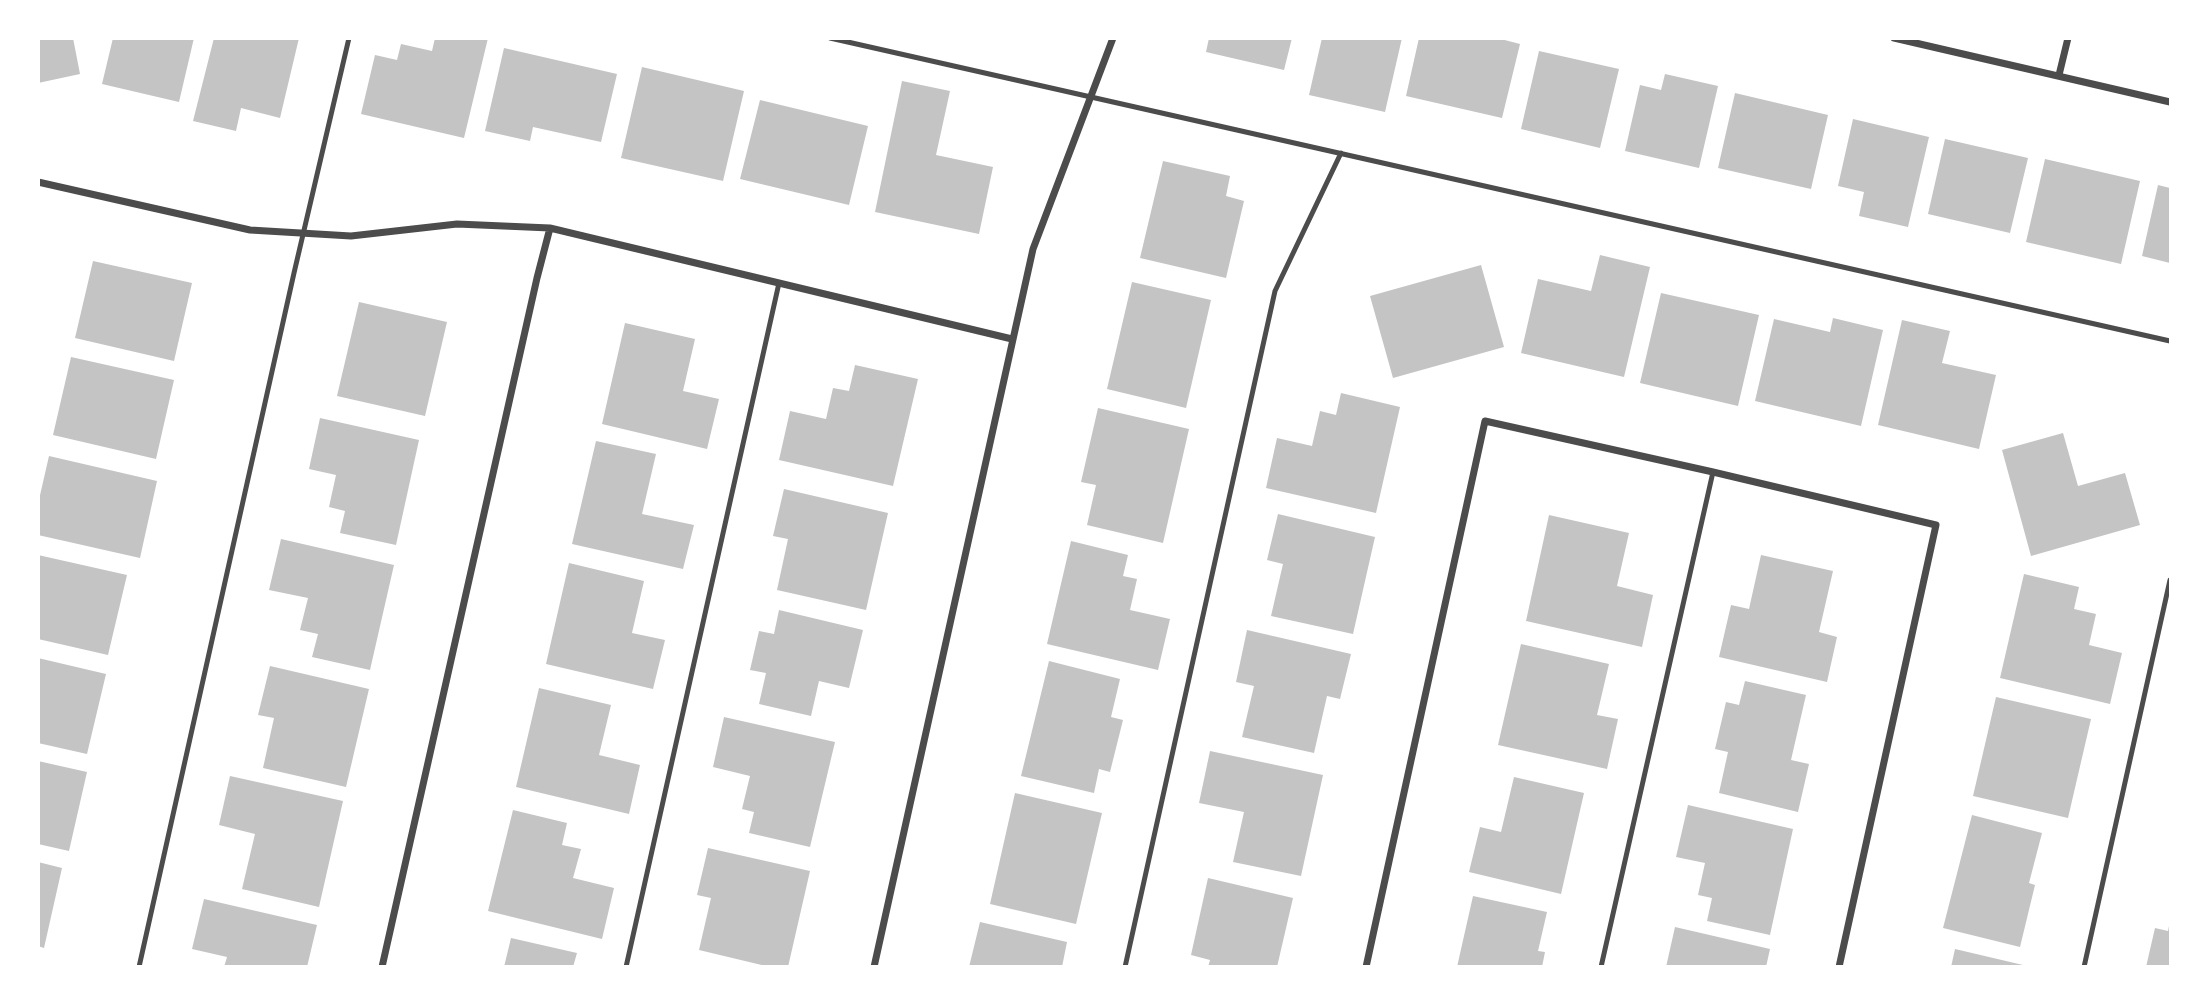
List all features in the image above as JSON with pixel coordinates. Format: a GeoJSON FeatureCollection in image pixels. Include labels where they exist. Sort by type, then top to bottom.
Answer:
{"type":"FeatureCollection","features":[{"type":"Feature","properties":{"kind":"street"},"geometry":{"type":"LineString","coordinates":[[874,967],[1033,249],[1113,38]]}},
{"type":"Feature","properties":{"kind":"street"},"geometry":{"type":"LineString","coordinates":[[1894,38],[2171,102]]}},
{"type":"Feature","properties":{"kind":"street"},"geometry":{"type":"LineString","coordinates":[[2059,75],[2068,38]]}},
{"type":"Feature","properties":{"kind":"street"},"geometry":{"type":"LineString","coordinates":[[38,182],[250,230],[351,236],[457,224],[550,228],[1013,339]]}},
{"type":"Feature","properties":{"kind":"street"},"geometry":{"type":"LineString","coordinates":[[382,967],[550,228]]}},
{"type":"Feature","properties":{"kind":"street"},"geometry":{"type":"LineString","coordinates":[[1366,967],[1485,421],[1936,525],[1839,967]]}},
{"type":"Feature","properties":{"kind":"lane"},"geometry":{"type":"LineString","coordinates":[[139,967],[349,38]]}},
{"type":"Feature","properties":{"kind":"lane"},"geometry":{"type":"LineString","coordinates":[[830,38],[2171,341]]}},
{"type":"Feature","properties":{"kind":"lane"},"geometry":{"type":"LineString","coordinates":[[1125,967],[1275,290],[1341,153]]}},
{"type":"Feature","properties":{"kind":"lane"},"geometry":{"type":"LineString","coordinates":[[626,967],[779,283]]}},
{"type":"Feature","properties":{"kind":"lane"},"geometry":{"type":"LineString","coordinates":[[1601,967],[1713,472]]}},
{"type":"Feature","properties":{"kind":"lane"},"geometry":{"type":"LineString","coordinates":[[2084,967],[2171,580]]}},
{"type":"Feature","properties":{"kind":"building"},"geometry":{"type":"Polygon","coordinates":[[[38,38],[73,38],[80,74],[38,83],[38,38]]]}},
{"type":"Feature","properties":{"kind":"building"},"geometry":{"type":"Polygon","coordinates":[[[113,38],[194,38],[179,102],[102,84],[113,38]]]}},
{"type":"Feature","properties":{"kind":"building"},"geometry":{"type":"Polygon","coordinates":[[[214,38],[299,38],[280,118],[241,108],[236,131],[193,121],[214,38]]]}},
{"type":"Feature","properties":{"kind":"building"},"geometry":{"type":"Polygon","coordinates":[[[435,38],[488,38],[464,138],[361,114],[375,55],[397,60],[401,44],[432,51],[435,38]]]}},
{"type":"Feature","properties":{"kind":"building"},"geometry":{"type":"Polygon","coordinates":[[[1209,38],[1292,38],[1284,70],[1206,52],[1209,38]]]}},
{"type":"Feature","properties":{"kind":"building"},"geometry":{"type":"Polygon","coordinates":[[[1322,38],[1402,38],[1385,112],[1309,95],[1322,38]]]}},
{"type":"Feature","properties":{"kind":"building"},"geometry":{"type":"Polygon","coordinates":[[[1419,38],[1497,38],[1520,44],[1502,118],[1406,96],[1419,38]]]}},
{"type":"Feature","properties":{"kind":"building"},"geometry":{"type":"Polygon","coordinates":[[[504,48],[617,74],[601,142],[533,127],[530,141],[485,131],[504,48]]]}},
{"type":"Feature","properties":{"kind":"building"},"geometry":{"type":"Polygon","coordinates":[[[1539,51],[1619,69],[1600,148],[1521,129],[1539,51]]]}},
{"type":"Feature","properties":{"kind":"building"},"geometry":{"type":"Polygon","coordinates":[[[642,67],[744,91],[723,181],[621,158],[642,67]]]}},
{"type":"Feature","properties":{"kind":"building"},"geometry":{"type":"Polygon","coordinates":[[[1665,74],[1718,86],[1699,168],[1625,151],[1640,85],[1661,90],[1665,74]]]}},
{"type":"Feature","properties":{"kind":"building"},"geometry":{"type":"Polygon","coordinates":[[[902,81],[950,91],[936,155],[993,167],[979,234],[875,212],[902,81]]]}},
{"type":"Feature","properties":{"kind":"building"},"geometry":{"type":"Polygon","coordinates":[[[1735,93],[1828,115],[1811,189],[1718,168],[1735,93]]]}},
{"type":"Feature","properties":{"kind":"building"},"geometry":{"type":"Polygon","coordinates":[[[760,100],[868,126],[849,205],[740,179],[760,100]]]}},
{"type":"Feature","properties":{"kind":"building"},"geometry":{"type":"Polygon","coordinates":[[[1853,119],[1929,137],[1908,227],[1859,216],[1864,192],[1838,186],[1853,119]]]}},
{"type":"Feature","properties":{"kind":"building"},"geometry":{"type":"Polygon","coordinates":[[[1945,139],[2028,158],[2010,233],[1928,214],[1945,139]]]}},
{"type":"Feature","properties":{"kind":"building"},"geometry":{"type":"Polygon","coordinates":[[[2045,159],[2140,181],[2121,264],[2026,242],[2045,159]]]}},
{"type":"Feature","properties":{"kind":"building"},"geometry":{"type":"Polygon","coordinates":[[[1163,161],[1230,176],[1226,196],[1244,201],[1226,278],[1140,258],[1163,161]]]}},
{"type":"Feature","properties":{"kind":"building"},"geometry":{"type":"Polygon","coordinates":[[[2158,185],[2170,188],[2170,263],[2142,256],[2158,185]]]}},
{"type":"Feature","properties":{"kind":"building"},"geometry":{"type":"Polygon","coordinates":[[[1600,255],[1650,267],[1624,377],[1521,353],[1538,279],[1591,291],[1600,255]]]}},
{"type":"Feature","properties":{"kind":"building"},"geometry":{"type":"Polygon","coordinates":[[[93,261],[192,283],[174,361],[75,338],[93,261]]]}},
{"type":"Feature","properties":{"kind":"building"},"geometry":{"type":"Polygon","coordinates":[[[1481,265],[1504,347],[1393,378],[1370,296],[1481,265]]]}},
{"type":"Feature","properties":{"kind":"building"},"geometry":{"type":"Polygon","coordinates":[[[1132,282],[1211,300],[1186,408],[1107,389],[1132,282]]]}},
{"type":"Feature","properties":{"kind":"building"},"geometry":{"type":"Polygon","coordinates":[[[1661,293],[1759,315],[1738,406],[1640,383],[1661,293]]]}},
{"type":"Feature","properties":{"kind":"building"},"geometry":{"type":"Polygon","coordinates":[[[359,302],[447,322],[425,416],[337,396],[359,302]]]}},
{"type":"Feature","properties":{"kind":"building"},"geometry":{"type":"Polygon","coordinates":[[[1833,318],[1883,330],[1861,426],[1755,401],[1774,319],[1830,332],[1833,318]]]}},
{"type":"Feature","properties":{"kind":"building"},"geometry":{"type":"Polygon","coordinates":[[[1902,320],[1950,331],[1942,363],[1996,375],[1979,449],[1878,425],[1902,320]]]}},
{"type":"Feature","properties":{"kind":"building"},"geometry":{"type":"Polygon","coordinates":[[[625,323],[695,339],[683,391],[719,399],[707,449],[602,424],[625,323]]]}},
{"type":"Feature","properties":{"kind":"building"},"geometry":{"type":"Polygon","coordinates":[[[71,357],[174,380],[156,459],[53,435],[71,357]]]}},
{"type":"Feature","properties":{"kind":"building"},"geometry":{"type":"Polygon","coordinates":[[[855,365],[918,379],[893,486],[779,460],[790,411],[826,419],[833,388],[849,391],[855,365]]]}},
{"type":"Feature","properties":{"kind":"building"},"geometry":{"type":"Polygon","coordinates":[[[1341,393],[1400,407],[1376,513],[1266,488],[1277,438],[1312,446],[1320,411],[1336,415],[1341,393]]]}},
{"type":"Feature","properties":{"kind":"building"},"geometry":{"type":"Polygon","coordinates":[[[1098,408],[1189,429],[1163,543],[1087,525],[1096,485],[1081,482],[1098,408]]]}},
{"type":"Feature","properties":{"kind":"building"},"geometry":{"type":"Polygon","coordinates":[[[320,418],[419,440],[396,545],[340,533],[345,511],[329,507],[336,475],[309,469],[320,418]]]}},
{"type":"Feature","properties":{"kind":"building"},"geometry":{"type":"Polygon","coordinates":[[[2063,433],[2078,486],[2125,473],[2140,525],[2031,556],[2002,450],[2063,433]]]}},
{"type":"Feature","properties":{"kind":"building"},"geometry":{"type":"Polygon","coordinates":[[[596,441],[656,454],[642,514],[694,525],[683,569],[572,544],[596,441]]]}},
{"type":"Feature","properties":{"kind":"building"},"geometry":{"type":"Polygon","coordinates":[[[49,456],[157,481],[140,558],[38,535],[38,504],[49,456]]]}},
{"type":"Feature","properties":{"kind":"building"},"geometry":{"type":"Polygon","coordinates":[[[784,489],[888,513],[866,610],[777,590],[788,539],[773,536],[784,489]]]}},
{"type":"Feature","properties":{"kind":"building"},"geometry":{"type":"Polygon","coordinates":[[[1278,514],[1375,537],[1353,634],[1271,616],[1283,564],[1267,560],[1278,514]]]}},
{"type":"Feature","properties":{"kind":"building"},"geometry":{"type":"Polygon","coordinates":[[[1549,515],[1629,533],[1617,586],[1653,595],[1642,647],[1526,621],[1549,515]]]}},
{"type":"Feature","properties":{"kind":"building"},"geometry":{"type":"Polygon","coordinates":[[[281,539],[394,565],[370,670],[312,657],[318,634],[300,630],[308,598],[269,590],[281,539]]]}},
{"type":"Feature","properties":{"kind":"building"},"geometry":{"type":"Polygon","coordinates":[[[1071,541],[1128,555],[1123,576],[1137,579],[1130,610],[1170,619],[1158,670],[1047,644],[1071,541]]]}},
{"type":"Feature","properties":{"kind":"building"},"geometry":{"type":"Polygon","coordinates":[[[38,555],[127,575],[108,655],[38,639],[38,555]]]}},
{"type":"Feature","properties":{"kind":"building"},"geometry":{"type":"Polygon","coordinates":[[[1761,555],[1833,571],[1819,632],[1837,637],[1827,682],[1719,657],[1731,605],[1749,609],[1761,555]]]}},
{"type":"Feature","properties":{"kind":"building"},"geometry":{"type":"Polygon","coordinates":[[[569,563],[644,581],[632,633],[665,640],[653,689],[546,664],[569,563]]]}},
{"type":"Feature","properties":{"kind":"building"},"geometry":{"type":"Polygon","coordinates":[[[2024,574],[2079,587],[2074,609],[2096,614],[2089,645],[2122,653],[2110,704],[2000,678],[2024,574]]]}},
{"type":"Feature","properties":{"kind":"building"},"geometry":{"type":"Polygon","coordinates":[[[779,610],[863,630],[849,688],[819,681],[811,716],[759,704],[766,673],[750,670],[759,631],[774,634],[779,610]]]}},
{"type":"Feature","properties":{"kind":"building"},"geometry":{"type":"Polygon","coordinates":[[[1247,630],[1351,654],[1340,699],[1327,696],[1314,753],[1242,737],[1254,686],[1236,682],[1247,630]]]}},
{"type":"Feature","properties":{"kind":"building"},"geometry":{"type":"Polygon","coordinates":[[[1521,644],[1609,664],[1597,715],[1618,719],[1607,769],[1498,745],[1521,644]]]}},
{"type":"Feature","properties":{"kind":"building"},"geometry":{"type":"Polygon","coordinates":[[[38,658],[106,674],[87,754],[38,743],[38,658]]]}},
{"type":"Feature","properties":{"kind":"building"},"geometry":{"type":"Polygon","coordinates":[[[1049,661],[1120,679],[1111,717],[1123,720],[1110,772],[1099,769],[1094,793],[1021,776],[1049,661]]]}},
{"type":"Feature","properties":{"kind":"building"},"geometry":{"type":"Polygon","coordinates":[[[270,666],[369,689],[346,787],[263,768],[274,718],[258,715],[270,666]]]}},
{"type":"Feature","properties":{"kind":"building"},"geometry":{"type":"Polygon","coordinates":[[[1745,681],[1806,695],[1791,760],[1809,764],[1798,812],[1719,793],[1728,752],[1715,749],[1726,702],[1739,705],[1745,681]]]}},
{"type":"Feature","properties":{"kind":"building"},"geometry":{"type":"Polygon","coordinates":[[[539,688],[611,705],[599,755],[640,765],[629,814],[516,787],[539,688]]]}},
{"type":"Feature","properties":{"kind":"building"},"geometry":{"type":"Polygon","coordinates":[[[1996,697],[2091,719],[2068,818],[1973,796],[1996,697]]]}},
{"type":"Feature","properties":{"kind":"building"},"geometry":{"type":"Polygon","coordinates":[[[724,717],[835,742],[810,847],[749,833],[754,812],[742,809],[750,776],[713,767],[724,717]]]}},
{"type":"Feature","properties":{"kind":"building"},"geometry":{"type":"Polygon","coordinates":[[[1210,751],[1323,775],[1301,876],[1233,862],[1244,812],[1199,803],[1210,751]]]}},
{"type":"Feature","properties":{"kind":"building"},"geometry":{"type":"Polygon","coordinates":[[[38,761],[87,772],[69,851],[38,844],[38,761]]]}},
{"type":"Feature","properties":{"kind":"building"},"geometry":{"type":"Polygon","coordinates":[[[230,776],[343,801],[319,907],[242,889],[255,834],[219,825],[230,776]]]}},
{"type":"Feature","properties":{"kind":"building"},"geometry":{"type":"Polygon","coordinates":[[[1514,777],[1584,793],[1561,894],[1469,872],[1480,827],[1501,832],[1514,777]]]}},
{"type":"Feature","properties":{"kind":"building"},"geometry":{"type":"Polygon","coordinates":[[[1015,793],[1102,813],[1076,924],[990,904],[1015,793]]]}},
{"type":"Feature","properties":{"kind":"building"},"geometry":{"type":"Polygon","coordinates":[[[1688,805],[1793,829],[1770,935],[1707,921],[1712,898],[1698,895],[1705,863],[1676,857],[1688,805]]]}},
{"type":"Feature","properties":{"kind":"building"},"geometry":{"type":"Polygon","coordinates":[[[513,810],[567,823],[562,845],[581,849],[573,878],[614,888],[602,939],[488,911],[513,810]]]}},
{"type":"Feature","properties":{"kind":"building"},"geometry":{"type":"Polygon","coordinates":[[[1972,815],[2042,833],[2029,883],[2035,885],[2020,947],[1943,928],[1972,815]]]}},
{"type":"Feature","properties":{"kind":"building"},"geometry":{"type":"Polygon","coordinates":[[[708,848],[810,871],[788,967],[770,967],[699,950],[711,898],[697,895],[708,848]]]}},
{"type":"Feature","properties":{"kind":"building"},"geometry":{"type":"Polygon","coordinates":[[[38,862],[62,868],[44,948],[38,946],[38,862]]]}},
{"type":"Feature","properties":{"kind":"building"},"geometry":{"type":"Polygon","coordinates":[[[1208,878],[1293,898],[1277,967],[1208,967],[1210,960],[1191,955],[1208,878]]]}},
{"type":"Feature","properties":{"kind":"building"},"geometry":{"type":"Polygon","coordinates":[[[1473,896],[1547,912],[1538,951],[1545,952],[1542,967],[1457,967],[1473,896]]]}},
{"type":"Feature","properties":{"kind":"building"},"geometry":{"type":"Polygon","coordinates":[[[204,899],[317,925],[307,967],[224,967],[227,957],[192,949],[204,899]]]}},
{"type":"Feature","properties":{"kind":"building"},"geometry":{"type":"Polygon","coordinates":[[[980,922],[1067,942],[1062,967],[969,967],[980,922]]]}},
{"type":"Feature","properties":{"kind":"building"},"geometry":{"type":"Polygon","coordinates":[[[2169,926],[2170,967],[2146,967],[2155,928],[2168,931],[2169,926]]]}},
{"type":"Feature","properties":{"kind":"building"},"geometry":{"type":"Polygon","coordinates":[[[1675,927],[1770,949],[1766,967],[1666,967],[1675,927]]]}},
{"type":"Feature","properties":{"kind":"building"},"geometry":{"type":"Polygon","coordinates":[[[511,938],[577,953],[573,967],[504,967],[511,938]]]}},
{"type":"Feature","properties":{"kind":"building"},"geometry":{"type":"Polygon","coordinates":[[[1955,949],[2023,965],[2023,967],[1951,967],[1955,949]]]}}]}
